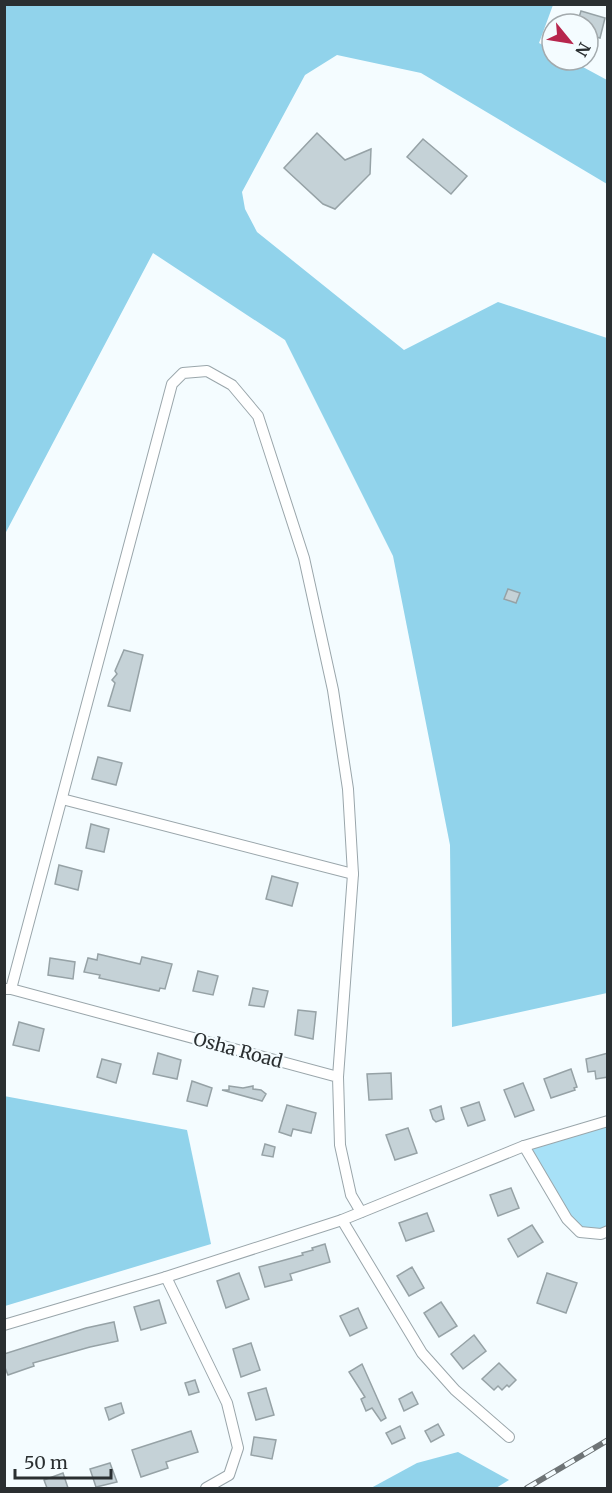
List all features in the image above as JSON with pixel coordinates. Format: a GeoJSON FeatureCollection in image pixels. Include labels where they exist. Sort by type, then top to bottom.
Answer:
{"type":"FeatureCollection","features":[{"type":"Feature","properties":{"kind":"street"},"geometry":{"type":"LineString","coordinates":[[8,989],[62,799],[172,384],[183,373],[207,372],[232,385],[258,416],[304,558],[333,690],[348,789],[353,874],[338,1077],[340,1145],[351,1195],[362,1212]]}},
{"type":"Feature","properties":{"kind":"street"},"geometry":{"type":"LineString","coordinates":[[62,799],[353,874]]}},
{"type":"Feature","properties":{"kind":"street","name":"Osha Road"},"geometry":{"type":"LineString","coordinates":[[8,989],[338,1077]]}},
{"type":"Feature","properties":{"kind":"street"},"geometry":{"type":"LineString","coordinates":[[4,1325],[166,1277],[342,1220],[524,1146],[608,1121]]}},
{"type":"Feature","properties":{"kind":"street"},"geometry":{"type":"LineString","coordinates":[[524,1146],[567,1219],[579,1232],[601,1234],[608,1232]]}},
{"type":"Feature","properties":{"kind":"street"},"geometry":{"type":"LineString","coordinates":[[342,1220],[422,1353],[455,1390],[509,1437]]}},
{"type":"Feature","properties":{"kind":"street"},"geometry":{"type":"LineString","coordinates":[[166,1277],[227,1403],[238,1448],[229,1475],[206,1488]]}},
{"type":"Feature","properties":{"kind":"shaded area"},"geometry":{"type":"Polygon","coordinates":[[[5,5],[553,5],[550,12],[540,12],[540,72],[592,72],[607,80],[607,184],[421,73],[337,55],[305,75],[242,192],[245,209],[257,232],[404,350],[498,302],[607,338],[607,993],[452,1027],[450,845],[393,556],[285,340],[153,253],[5,534],[5,5]]]}},
{"type":"Feature","properties":{"kind":"shaded area"},"geometry":{"type":"Polygon","coordinates":[[[4,1096],[187,1130],[211,1244],[5,1306],[4,1096]]]}},
{"type":"Feature","properties":{"kind":"shaded area"},"geometry":{"type":"Polygon","coordinates":[[[607,1121],[607,1231],[580,1232],[524,1146],[607,1121]]]}},
{"type":"Feature","properties":{"kind":"shaded area"},"geometry":{"type":"Polygon","coordinates":[[[458,1452],[509,1480],[496,1488],[371,1488],[417,1463],[458,1452]]]}},
{"type":"Feature","properties":{"kind":"building"},"geometry":{"type":"Polygon","coordinates":[[[600,17],[605,18],[600,38],[600,17]]]}},
{"type":"Feature","properties":{"kind":"building"},"geometry":{"type":"Polygon","coordinates":[[[317,133],[345,160],[371,149],[370,174],[335,209],[323,204],[284,168],[317,133]]]}},
{"type":"Feature","properties":{"kind":"building"},"geometry":{"type":"Polygon","coordinates":[[[423,139],[467,176],[451,194],[407,157],[423,139]]]}},
{"type":"Feature","properties":{"kind":"building"},"geometry":{"type":"Polygon","coordinates":[[[508,589],[520,593],[516,603],[504,599],[508,589]]]}},
{"type":"Feature","properties":{"kind":"building"},"geometry":{"type":"Polygon","coordinates":[[[124,650],[143,655],[130,711],[108,706],[115,683],[112,680],[117,674],[115,671],[124,650]]]}},
{"type":"Feature","properties":{"kind":"building"},"geometry":{"type":"Polygon","coordinates":[[[98,757],[122,763],[116,785],[92,779],[98,757]]]}},
{"type":"Feature","properties":{"kind":"building"},"geometry":{"type":"Polygon","coordinates":[[[91,824],[109,829],[104,852],[86,848],[91,824]]]}},
{"type":"Feature","properties":{"kind":"building"},"geometry":{"type":"Polygon","coordinates":[[[59,865],[82,871],[78,890],[55,884],[59,865]]]}},
{"type":"Feature","properties":{"kind":"building"},"geometry":{"type":"Polygon","coordinates":[[[272,876],[298,883],[292,906],[266,899],[272,876]]]}},
{"type":"Feature","properties":{"kind":"building"},"geometry":{"type":"Polygon","coordinates":[[[98,954],[140,964],[142,957],[172,964],[165,989],[160,988],[159,991],[99,978],[100,975],[84,972],[88,958],[97,960],[98,954]]]}},
{"type":"Feature","properties":{"kind":"building"},"geometry":{"type":"Polygon","coordinates":[[[50,958],[75,962],[73,979],[48,975],[50,958]]]}},
{"type":"Feature","properties":{"kind":"building"},"geometry":{"type":"Polygon","coordinates":[[[198,971],[218,976],[213,995],[193,991],[198,971]]]}},
{"type":"Feature","properties":{"kind":"building"},"geometry":{"type":"Polygon","coordinates":[[[253,988],[268,991],[264,1007],[249,1005],[253,988]]]}},
{"type":"Feature","properties":{"kind":"building"},"geometry":{"type":"Polygon","coordinates":[[[298,1010],[316,1012],[313,1039],[295,1035],[298,1010]]]}},
{"type":"Feature","properties":{"kind":"building"},"geometry":{"type":"Polygon","coordinates":[[[19,1022],[44,1029],[39,1051],[13,1045],[19,1022]]]}},
{"type":"Feature","properties":{"kind":"building"},"geometry":{"type":"Polygon","coordinates":[[[158,1053],[181,1060],[177,1079],[153,1074],[158,1053]]]}},
{"type":"Feature","properties":{"kind":"building"},"geometry":{"type":"Polygon","coordinates":[[[608,1053],[608,1077],[596,1079],[595,1071],[588,1072],[586,1059],[608,1053]]]}},
{"type":"Feature","properties":{"kind":"building"},"geometry":{"type":"Polygon","coordinates":[[[102,1059],[121,1064],[116,1083],[97,1077],[102,1059]]]}},
{"type":"Feature","properties":{"kind":"building"},"geometry":{"type":"Polygon","coordinates":[[[571,1069],[577,1087],[574,1088],[575,1090],[551,1098],[544,1079],[571,1069]]]}},
{"type":"Feature","properties":{"kind":"building"},"geometry":{"type":"Polygon","coordinates":[[[391,1073],[392,1099],[369,1100],[367,1074],[391,1073]]]}},
{"type":"Feature","properties":{"kind":"building"},"geometry":{"type":"Polygon","coordinates":[[[192,1081],[212,1088],[207,1106],[187,1101],[192,1081]]]}},
{"type":"Feature","properties":{"kind":"building"},"geometry":{"type":"Polygon","coordinates":[[[523,1083],[534,1110],[515,1117],[504,1090],[523,1083]]]}},
{"type":"Feature","properties":{"kind":"building"},"geometry":{"type":"Polygon","coordinates":[[[229,1086],[243,1088],[253,1086],[253,1089],[261,1090],[266,1094],[262,1101],[222,1090],[229,1090],[229,1086]]]}},
{"type":"Feature","properties":{"kind":"building"},"geometry":{"type":"Polygon","coordinates":[[[479,1102],[485,1120],[468,1126],[461,1108],[479,1102]]]}},
{"type":"Feature","properties":{"kind":"building"},"geometry":{"type":"Polygon","coordinates":[[[287,1105],[316,1113],[311,1133],[293,1129],[291,1136],[279,1132],[287,1105]]]}},
{"type":"Feature","properties":{"kind":"building"},"geometry":{"type":"Polygon","coordinates":[[[441,1106],[444,1119],[436,1122],[430,1110],[441,1106]]]}},
{"type":"Feature","properties":{"kind":"building"},"geometry":{"type":"Polygon","coordinates":[[[408,1128],[417,1153],[395,1160],[386,1135],[408,1128]]]}},
{"type":"Feature","properties":{"kind":"building"},"geometry":{"type":"Polygon","coordinates":[[[265,1144],[275,1147],[273,1157],[262,1155],[265,1144]]]}},
{"type":"Feature","properties":{"kind":"building"},"geometry":{"type":"Polygon","coordinates":[[[511,1188],[519,1208],[498,1216],[490,1195],[511,1188]]]}},
{"type":"Feature","properties":{"kind":"building"},"geometry":{"type":"Polygon","coordinates":[[[427,1213],[434,1231],[406,1241],[399,1223],[427,1213]]]}},
{"type":"Feature","properties":{"kind":"building"},"geometry":{"type":"Polygon","coordinates":[[[532,1225],[543,1242],[518,1257],[508,1239],[532,1225]]]}},
{"type":"Feature","properties":{"kind":"building"},"geometry":{"type":"Polygon","coordinates":[[[325,1244],[330,1262],[290,1274],[292,1280],[265,1287],[259,1267],[303,1255],[302,1253],[313,1250],[312,1248],[325,1244]]]}},
{"type":"Feature","properties":{"kind":"building"},"geometry":{"type":"Polygon","coordinates":[[[412,1267],[424,1288],[409,1296],[397,1276],[412,1267]]]}},
{"type":"Feature","properties":{"kind":"building"},"geometry":{"type":"Polygon","coordinates":[[[239,1273],[249,1299],[226,1308],[217,1281],[239,1273]]]}},
{"type":"Feature","properties":{"kind":"building"},"geometry":{"type":"Polygon","coordinates":[[[547,1273],[577,1283],[566,1313],[537,1303],[547,1273]]]}},
{"type":"Feature","properties":{"kind":"building"},"geometry":{"type":"Polygon","coordinates":[[[159,1300],[166,1323],[141,1330],[134,1307],[159,1300]]]}},
{"type":"Feature","properties":{"kind":"building"},"geometry":{"type":"Polygon","coordinates":[[[441,1302],[457,1326],[439,1337],[424,1313],[441,1302]]]}},
{"type":"Feature","properties":{"kind":"building"},"geometry":{"type":"Polygon","coordinates":[[[358,1308],[367,1328],[350,1336],[340,1316],[358,1308]]]}},
{"type":"Feature","properties":{"kind":"building"},"geometry":{"type":"Polygon","coordinates":[[[114,1322],[118,1341],[33,1363],[34,1366],[8,1375],[4,1365],[4,1354],[86,1328],[114,1322]]]}},
{"type":"Feature","properties":{"kind":"building"},"geometry":{"type":"Polygon","coordinates":[[[474,1335],[486,1351],[463,1369],[451,1354],[474,1335]]]}},
{"type":"Feature","properties":{"kind":"building"},"geometry":{"type":"Polygon","coordinates":[[[251,1343],[260,1370],[241,1377],[233,1349],[251,1343]]]}},
{"type":"Feature","properties":{"kind":"building"},"geometry":{"type":"Polygon","coordinates":[[[499,1363],[516,1380],[509,1387],[507,1385],[502,1390],[498,1386],[494,1390],[482,1379],[499,1363]]]}},
{"type":"Feature","properties":{"kind":"building"},"geometry":{"type":"Polygon","coordinates":[[[362,1364],[386,1418],[381,1421],[372,1408],[366,1411],[361,1399],[365,1397],[349,1372],[362,1364]]]}},
{"type":"Feature","properties":{"kind":"building"},"geometry":{"type":"Polygon","coordinates":[[[195,1380],[199,1392],[189,1395],[185,1383],[195,1380]]]}},
{"type":"Feature","properties":{"kind":"building"},"geometry":{"type":"Polygon","coordinates":[[[266,1388],[274,1415],[256,1420],[248,1393],[266,1388]]]}},
{"type":"Feature","properties":{"kind":"building"},"geometry":{"type":"Polygon","coordinates":[[[412,1392],[418,1404],[404,1411],[399,1399],[412,1392]]]}},
{"type":"Feature","properties":{"kind":"building"},"geometry":{"type":"Polygon","coordinates":[[[121,1403],[124,1413],[109,1420],[105,1408],[121,1403]]]}},
{"type":"Feature","properties":{"kind":"building"},"geometry":{"type":"Polygon","coordinates":[[[438,1424],[444,1435],[431,1442],[425,1431],[438,1424]]]}},
{"type":"Feature","properties":{"kind":"building"},"geometry":{"type":"Polygon","coordinates":[[[400,1426],[405,1438],[392,1444],[386,1433],[400,1426]]]}},
{"type":"Feature","properties":{"kind":"building"},"geometry":{"type":"Polygon","coordinates":[[[191,1431],[198,1452],[166,1462],[168,1468],[141,1477],[132,1450],[191,1431]]]}},
{"type":"Feature","properties":{"kind":"building"},"geometry":{"type":"Polygon","coordinates":[[[254,1437],[276,1440],[272,1459],[251,1455],[254,1437]]]}},
{"type":"Feature","properties":{"kind":"building"},"geometry":{"type":"Polygon","coordinates":[[[110,1463],[117,1482],[96,1487],[90,1469],[110,1463]]]}},
{"type":"Feature","properties":{"kind":"building"},"geometry":{"type":"Polygon","coordinates":[[[63,1473],[68,1488],[47,1488],[44,1480],[63,1473]]]}},
{"type":"Feature","properties":{"kind":"railway"},"geometry":{"type":"LineString","coordinates":[[527,1488],[608,1440]]}}]}
